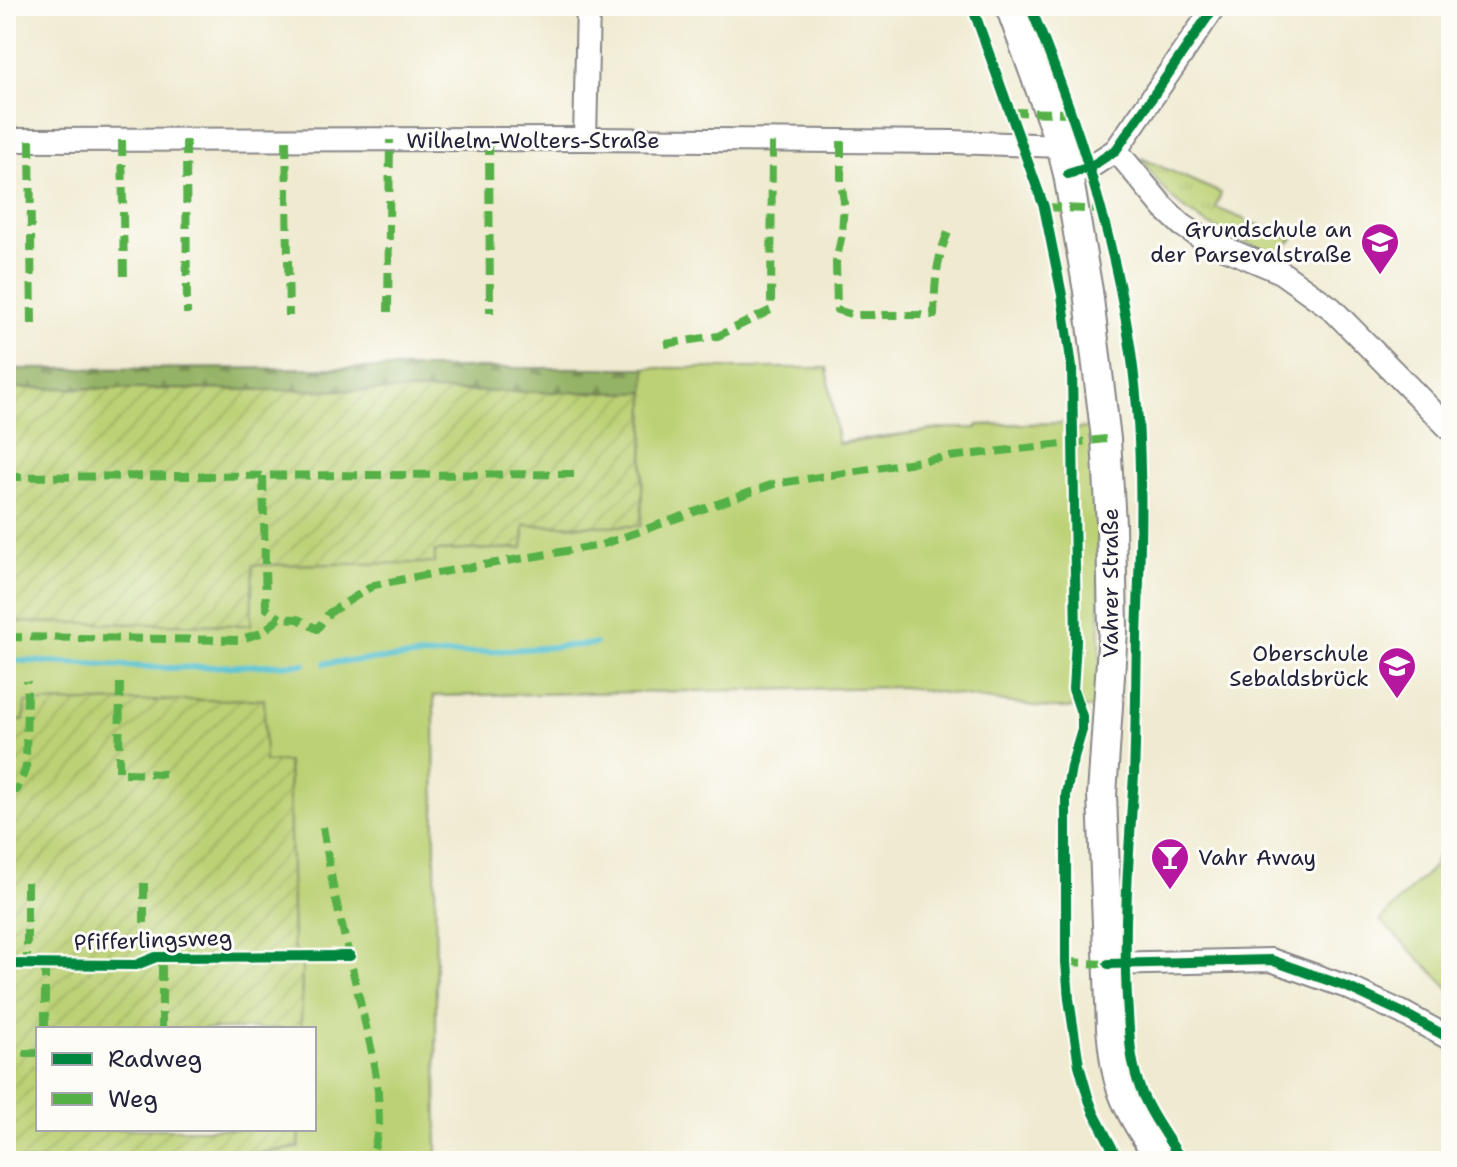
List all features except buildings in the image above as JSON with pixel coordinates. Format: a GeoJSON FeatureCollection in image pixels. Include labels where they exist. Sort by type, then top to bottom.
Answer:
{"type":"FeatureCollection","features":[{"type":"Feature","properties":{"kind":"main road","name":"Vahrer Straße"},"geometry":{"type":"LineString","coordinates":[[1010,6],[1061,146],[1084,264],[1106,439],[1111,524],[1113,631],[1102,795],[1111,1028],[1120,1085],[1161,1161]]}},
{"type":"Feature","properties":{"kind":"street"},"geometry":{"type":"LineString","coordinates":[[585,139],[588,6]]}},
{"type":"Feature","properties":{"kind":"street"},"geometry":{"type":"LineString","coordinates":[[1068,174],[1090,167],[1116,150],[1215,6]]}},
{"type":"Feature","properties":{"kind":"street","name":"Wilhelm-Wolters-Straße"},"geometry":{"type":"LineString","coordinates":[[6,140],[585,139],[953,142],[1061,146]]}},
{"type":"Feature","properties":{"kind":"street"},"geometry":{"type":"LineString","coordinates":[[1116,150],[1182,225],[1203,239],[1279,271],[1331,308],[1451,430]]}},
{"type":"Feature","properties":{"kind":"street"},"geometry":{"type":"LineString","coordinates":[[1108,964],[1271,960],[1347,987],[1451,1039]]}},
{"type":"Feature","properties":{"kind":"green space"},"geometry":{"type":"Polygon","coordinates":[[[1141,158],[1221,193],[1216,208],[1293,239],[1277,255],[1208,224],[1172,198],[1141,158]]]}},
{"type":"Feature","properties":{"kind":"green space"},"geometry":{"type":"Polygon","coordinates":[[[646,368],[827,368],[838,444],[948,428],[977,428],[978,425],[1070,423],[1070,430],[1093,427],[1101,708],[1047,708],[903,687],[434,696],[437,1161],[199,1161],[299,1148],[300,1131],[316,1131],[316,1027],[301,1027],[302,966],[293,945],[288,763],[265,762],[25,704],[24,721],[6,720],[6,622],[250,625],[252,565],[435,562],[435,551],[523,548],[524,525],[641,526],[646,368]]]}},
{"type":"Feature","properties":{"kind":"green space"},"geometry":{"type":"Polygon","coordinates":[[[827,368],[838,443],[948,428],[977,428],[978,425],[1070,423],[777,462],[778,394],[6,388],[6,369],[827,368]]]}},
{"type":"Feature","properties":{"kind":"green space"},"geometry":{"type":"Polygon","coordinates":[[[6,388],[645,393],[641,526],[524,525],[523,548],[435,551],[435,563],[253,565],[251,625],[6,622],[6,388]]]}},
{"type":"Feature","properties":{"kind":"green space"},"geometry":{"type":"Polygon","coordinates":[[[264,699],[265,762],[288,762],[293,945],[302,966],[301,1027],[36,1027],[36,1131],[300,1131],[299,1147],[199,1161],[6,1161],[6,720],[24,721],[25,703],[264,699]]]}},
{"type":"Feature","properties":{"kind":"green space"},"geometry":{"type":"Polygon","coordinates":[[[1451,844],[1451,990],[1380,920],[1437,863],[1435,860],[1451,844]]]}},
{"type":"Feature","properties":{"kind":"waterway"},"geometry":{"type":"LineString","coordinates":[[325,663],[595,644]]}},
{"type":"Feature","properties":{"kind":"waterway"},"geometry":{"type":"LineString","coordinates":[[6,660],[167,668],[304,664]]}},
{"type":"Feature","properties":{"kind":"marked path"},"geometry":{"type":"LineString","coordinates":[[1010,112],[1072,113]]}},
{"type":"Feature","properties":{"kind":"marked path"},"geometry":{"type":"LineString","coordinates":[[489,139],[490,313]]}},
{"type":"Feature","properties":{"kind":"marked path"},"geometry":{"type":"LineString","coordinates":[[30,140],[32,328]]}},
{"type":"Feature","properties":{"kind":"marked path"},"geometry":{"type":"LineString","coordinates":[[122,140],[124,280]]}},
{"type":"Feature","properties":{"kind":"marked path"},"geometry":{"type":"LineString","coordinates":[[186,140],[187,314]]}},
{"type":"Feature","properties":{"kind":"marked path"},"geometry":{"type":"LineString","coordinates":[[286,140],[289,316]]}},
{"type":"Feature","properties":{"kind":"marked path"},"geometry":{"type":"LineString","coordinates":[[388,312],[390,140]]}},
{"type":"Feature","properties":{"kind":"marked path"},"geometry":{"type":"LineString","coordinates":[[665,344],[718,336],[771,310],[772,141]]}},
{"type":"Feature","properties":{"kind":"marked path"},"geometry":{"type":"LineString","coordinates":[[841,141],[844,202],[836,262],[837,310],[854,315],[934,315],[937,269],[951,226]]}},
{"type":"Feature","properties":{"kind":"marked path"},"geometry":{"type":"LineString","coordinates":[[1044,207],[1101,210]]}},
{"type":"Feature","properties":{"kind":"marked path"},"geometry":{"type":"LineString","coordinates":[[6,637],[238,640],[261,633],[280,618],[298,619],[317,629],[329,613],[374,585],[601,545],[774,484],[940,458],[1106,439]]}},
{"type":"Feature","properties":{"kind":"marked path"},"geometry":{"type":"LineString","coordinates":[[6,477],[580,474]]}},
{"type":"Feature","properties":{"kind":"marked path"},"geometry":{"type":"LineString","coordinates":[[263,476],[266,608],[280,618]]}},
{"type":"Feature","properties":{"kind":"marked path"},"geometry":{"type":"LineString","coordinates":[[6,790],[17,790],[26,768],[27,681]]}},
{"type":"Feature","properties":{"kind":"marked path"},"geometry":{"type":"LineString","coordinates":[[120,683],[119,773],[169,774]]}},
{"type":"Feature","properties":{"kind":"marked path"},"geometry":{"type":"LineString","coordinates":[[323,827],[334,892],[372,1052],[379,1124],[375,1161]]}},
{"type":"Feature","properties":{"kind":"marked path"},"geometry":{"type":"LineString","coordinates":[[27,882],[27,964]]}},
{"type":"Feature","properties":{"kind":"marked path"},"geometry":{"type":"LineString","coordinates":[[144,883],[144,962]]}},
{"type":"Feature","properties":{"kind":"marked path"},"geometry":{"type":"LineString","coordinates":[[162,957],[162,1027]]}},
{"type":"Feature","properties":{"kind":"marked path"},"geometry":{"type":"LineString","coordinates":[[1066,962],[1108,964]]}},
{"type":"Feature","properties":{"kind":"marked path"},"geometry":{"type":"LineString","coordinates":[[45,964],[45,1027]]}},
{"type":"Feature","properties":{"kind":"marked path"},"geometry":{"type":"LineString","coordinates":[[23,1053],[36,1053]]}},
{"type":"Feature","properties":{"kind":"cycle path"},"geometry":{"type":"LineString","coordinates":[[972,6],[1044,207],[1062,295],[1072,368],[1076,641],[1073,689],[1082,716],[1082,730],[1066,795],[1066,962],[1079,1065],[1094,1113],[1119,1161]]}},
{"type":"Feature","properties":{"kind":"cycle path"},"geometry":{"type":"LineString","coordinates":[[1030,6],[1068,103],[1099,202],[1123,304],[1131,355],[1139,436],[1140,522],[1135,758],[1126,915],[1128,1019],[1133,1061],[1141,1092],[1182,1161]]}},
{"type":"Feature","properties":{"kind":"cycle path"},"geometry":{"type":"LineString","coordinates":[[1068,174],[1090,167],[1116,150],[1215,6]]}},
{"type":"Feature","properties":{"kind":"cycle path","name":"Pfifferlingsweg"},"geometry":{"type":"LineString","coordinates":[[6,964],[136,965],[156,957],[350,956]]}},
{"type":"Feature","properties":{"kind":"cycle path"},"geometry":{"type":"LineString","coordinates":[[1108,964],[1271,960],[1347,987],[1451,1039]]}},
{"type":"Feature","properties":{"kind":"place","name":"Grundschule an der Parsevalstraße"},"geometry":{"type":"Point","coordinates":[1380,276]}},
{"type":"Feature","properties":{"kind":"place","name":"Oberschule Sebaldsbrück"},"geometry":{"type":"Point","coordinates":[1397,700]}},
{"type":"Feature","properties":{"kind":"place","name":"Vahr Away"},"geometry":{"type":"Point","coordinates":[1170,891]}}]}
